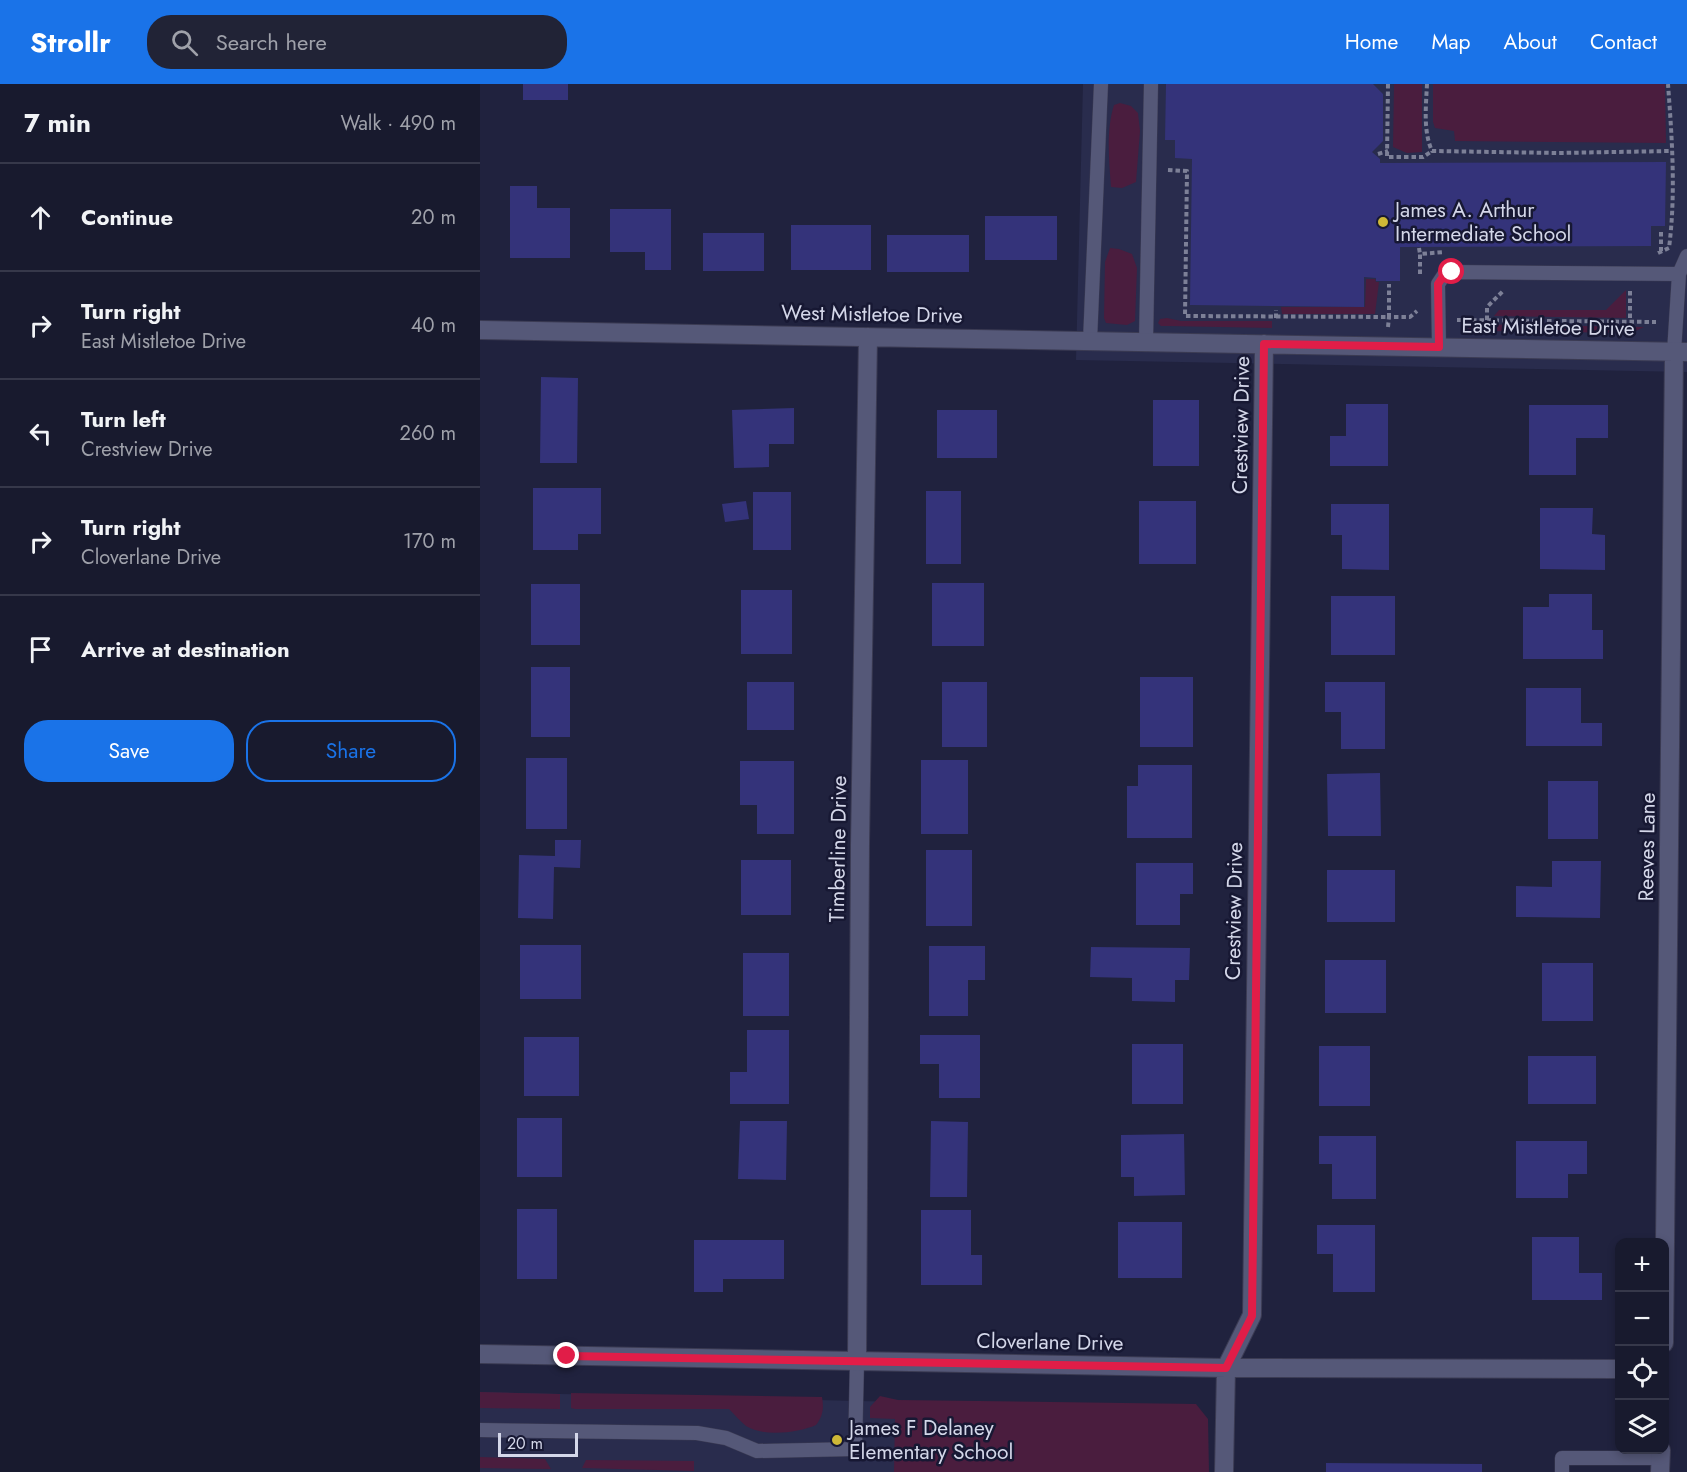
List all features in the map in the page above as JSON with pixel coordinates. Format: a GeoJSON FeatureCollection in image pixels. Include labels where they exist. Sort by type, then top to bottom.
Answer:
{"type":"FeatureCollection","features":[{"type":"Feature","properties":{"kind":"street","name":"West Mistletoe Drive"},"geometry":{"type":"LineString","coordinates":[[480,330],[1264,344]]}},
{"type":"Feature","properties":{"kind":"street","name":"Timberline Drive"},"geometry":{"type":"LineString","coordinates":[[857,1362],[860,856],[868,337]]}},
{"type":"Feature","properties":{"kind":"street","name":"East Mistletoe Drive"},"geometry":{"type":"LineString","coordinates":[[1264,344],[1681,352]]}},
{"type":"Feature","properties":{"kind":"street","name":"Crestview Drive"},"geometry":{"type":"LineString","coordinates":[[1224,1472],[1226,1368],[1252,1316],[1264,344]]}},
{"type":"Feature","properties":{"kind":"street","name":"Reeves Lane"},"geometry":{"type":"LineString","coordinates":[[1666,1292],[1681,352]]}},
{"type":"Feature","properties":{"kind":"street","name":"Cloverlane Drive"},"geometry":{"type":"LineString","coordinates":[[480,1354],[1226,1368],[1615,1369]]}},
{"type":"Feature","properties":{"kind":"lane"},"geometry":{"type":"LineString","coordinates":[[1090,341],[1101,84]]}},
{"type":"Feature","properties":{"kind":"lane"},"geometry":{"type":"LineString","coordinates":[[1146,342],[1150,84]]}},
{"type":"Feature","properties":{"kind":"lane"},"geometry":{"type":"LineString","coordinates":[[1681,352],[1676,323],[1679,274],[1687,256]]}},
{"type":"Feature","properties":{"kind":"lane"},"geometry":{"type":"LineString","coordinates":[[1439,347],[1438,284],[1444,275],[1452,272],[1679,274]]}},
{"type":"Feature","properties":{"kind":"lane"},"geometry":{"type":"LineString","coordinates":[[480,1430],[697,1433],[726,1438],[757,1451],[855,1449],[857,1362]]}},
{"type":"Feature","properties":{"kind":"lane"},"geometry":{"type":"LineString","coordinates":[[1562,1472],[1562,1458],[1660,1460]]}},
{"type":"Feature","properties":{"kind":"path"},"geometry":{"type":"LineString","coordinates":[[1388,84],[1387,159],[1424,157],[1432,151],[1558,153],[1671,151]]}},
{"type":"Feature","properties":{"kind":"path"},"geometry":{"type":"LineString","coordinates":[[1427,84],[1427,130],[1432,151]]}},
{"type":"Feature","properties":{"kind":"path"},"geometry":{"type":"LineString","coordinates":[[1650,256],[1669,248],[1672,223],[1668,84]]}},
{"type":"Feature","properties":{"kind":"path"},"geometry":{"type":"LineString","coordinates":[[1378,154],[1388,151]]}},
{"type":"Feature","properties":{"kind":"path"},"geometry":{"type":"LineString","coordinates":[[1163,170],[1187,171],[1185,316],[1389,318],[1389,284]]}},
{"type":"Feature","properties":{"kind":"path"},"geometry":{"type":"LineString","coordinates":[[1661,232],[1661,251]]}},
{"type":"Feature","properties":{"kind":"path"},"geometry":{"type":"LineString","coordinates":[[1419,248],[1420,254]]}},
{"type":"Feature","properties":{"kind":"path"},"geometry":{"type":"LineString","coordinates":[[1487,320],[1487,307],[1510,285]]}},
{"type":"Feature","properties":{"kind":"path"},"geometry":{"type":"LineString","coordinates":[[1630,295],[1630,321]]}},
{"type":"Feature","properties":{"kind":"path"},"geometry":{"type":"LineString","coordinates":[[1276,310],[1276,318]]}},
{"type":"Feature","properties":{"kind":"path"},"geometry":{"type":"LineString","coordinates":[[1418,310],[1438,319],[1676,323]]}},
{"type":"Feature","properties":{"kind":"shaded area","name":"James A. Arthur Intermediate School"},"geometry":{"type":"Polygon","coordinates":[[[1083,84],[1687,84],[1687,372],[1076,360],[1083,84]]]}},
{"type":"Feature","properties":{"kind":"shaded area"},"geometry":{"type":"Polygon","coordinates":[[[1394,84],[1422,84],[1422,152],[1407,153],[1393,147],[1394,84]]]}},
{"type":"Feature","properties":{"kind":"shaded area"},"geometry":{"type":"Polygon","coordinates":[[[1433,84],[1665,84],[1666,143],[1455,141],[1454,131],[1435,128],[1433,84]]]}},
{"type":"Feature","properties":{"kind":"shaded area"},"geometry":{"type":"Polygon","coordinates":[[[1120,103],[1131,106],[1138,113],[1140,131],[1136,182],[1122,188],[1111,187],[1109,156],[1111,115],[1114,105],[1120,103]]]}},
{"type":"Feature","properties":{"kind":"shaded area"},"geometry":{"type":"Polygon","coordinates":[[[1110,248],[1132,254],[1137,268],[1135,321],[1127,325],[1106,323],[1104,318],[1105,262],[1110,248]]]}},
{"type":"Feature","properties":{"kind":"shaded area"},"geometry":{"type":"Polygon","coordinates":[[[1366,279],[1375,279],[1379,282],[1375,314],[1282,314],[1281,307],[1365,307],[1366,279]]]}},
{"type":"Feature","properties":{"kind":"shaded area"},"geometry":{"type":"Polygon","coordinates":[[[1626,290],[1626,318],[1494,316],[1499,310],[1606,310],[1626,290]]]}},
{"type":"Feature","properties":{"kind":"shaded area"},"geometry":{"type":"Polygon","coordinates":[[[1160,319],[1181,321],[1272,321],[1272,328],[1161,326],[1158,323],[1160,319]]]}},
{"type":"Feature","properties":{"kind":"shaded area"},"geometry":{"type":"Polygon","coordinates":[[[1462,324],[1644,327],[1631,333],[1476,331],[1462,324]]]}},
{"type":"Feature","properties":{"kind":"shaded area","name":"James F Delaney Elementary School"},"geometry":{"type":"Polygon","coordinates":[[[480,1392],[1194,1409],[1194,1472],[480,1472],[480,1392]]]}},
{"type":"Feature","properties":{"kind":"shaded area"},"geometry":{"type":"Polygon","coordinates":[[[480,1392],[560,1394],[560,1409],[480,1408],[480,1392]]]}},
{"type":"Feature","properties":{"kind":"shaded area"},"geometry":{"type":"Polygon","coordinates":[[[571,1393],[822,1397],[823,1408],[816,1425],[790,1432],[771,1433],[746,1426],[729,1409],[575,1409],[571,1408],[571,1393]]]}},
{"type":"Feature","properties":{"kind":"shaded area"},"geometry":{"type":"Polygon","coordinates":[[[880,1396],[898,1400],[1196,1404],[1208,1419],[1209,1472],[894,1472],[895,1419],[870,1418],[870,1407],[880,1396]]]}},
{"type":"Feature","properties":{"kind":"shaded area"},"geometry":{"type":"Polygon","coordinates":[[[480,1457],[545,1459],[551,1469],[480,1468],[480,1457]]]}},
{"type":"Feature","properties":{"kind":"shaded area"},"geometry":{"type":"Polygon","coordinates":[[[586,1460],[694,1461],[694,1471],[582,1468],[586,1460]]]}},
{"type":"Feature","properties":{"kind":"building"},"geometry":{"type":"Polygon","coordinates":[[[523,84],[568,84],[568,100],[523,100],[523,84]]]}},
{"type":"Feature","properties":{"kind":"building"},"geometry":{"type":"Polygon","coordinates":[[[1166,84],[1373,84],[1383,94],[1383,141],[1372,152],[1380,159],[1380,163],[1666,162],[1665,226],[1651,226],[1651,246],[1400,247],[1400,281],[1376,281],[1376,278],[1364,277],[1364,307],[1190,305],[1192,159],[1175,158],[1175,140],[1165,140],[1166,84]]]}},
{"type":"Feature","properties":{"kind":"building"},"geometry":{"type":"Polygon","coordinates":[[[510,186],[537,186],[537,208],[570,208],[570,258],[510,258],[510,186]]]}},
{"type":"Feature","properties":{"kind":"building"},"geometry":{"type":"Polygon","coordinates":[[[610,209],[671,209],[671,270],[645,270],[645,252],[610,252],[610,209]]]}},
{"type":"Feature","properties":{"kind":"building"},"geometry":{"type":"Polygon","coordinates":[[[985,216],[1057,216],[1057,260],[985,260],[985,216]]]}},
{"type":"Feature","properties":{"kind":"building"},"geometry":{"type":"Polygon","coordinates":[[[791,225],[871,225],[871,270],[791,270],[791,225]]]}},
{"type":"Feature","properties":{"kind":"building"},"geometry":{"type":"Polygon","coordinates":[[[703,233],[764,233],[764,271],[703,271],[703,233]]]}},
{"type":"Feature","properties":{"kind":"building"},"geometry":{"type":"Polygon","coordinates":[[[887,235],[969,235],[969,272],[887,272],[887,235]]]}},
{"type":"Feature","properties":{"kind":"building"},"geometry":{"type":"Polygon","coordinates":[[[541,377],[578,378],[577,463],[540,463],[541,377]]]}},
{"type":"Feature","properties":{"kind":"building"},"geometry":{"type":"Polygon","coordinates":[[[1153,400],[1199,400],[1199,466],[1153,466],[1153,400]]]}},
{"type":"Feature","properties":{"kind":"building"},"geometry":{"type":"Polygon","coordinates":[[[1346,404],[1388,404],[1388,466],[1330,466],[1330,436],[1346,436],[1346,404]]]}},
{"type":"Feature","properties":{"kind":"building"},"geometry":{"type":"Polygon","coordinates":[[[1529,405],[1608,405],[1608,438],[1576,438],[1576,475],[1529,475],[1529,405]]]}},
{"type":"Feature","properties":{"kind":"building"},"geometry":{"type":"Polygon","coordinates":[[[794,408],[794,444],[769,444],[769,467],[734,468],[732,410],[794,408]]]}},
{"type":"Feature","properties":{"kind":"building"},"geometry":{"type":"Polygon","coordinates":[[[937,410],[997,410],[997,458],[937,458],[937,410]]]}},
{"type":"Feature","properties":{"kind":"building"},"geometry":{"type":"Polygon","coordinates":[[[533,488],[601,488],[601,534],[578,534],[578,550],[533,550],[533,488]]]}},
{"type":"Feature","properties":{"kind":"building"},"geometry":{"type":"Polygon","coordinates":[[[926,491],[961,491],[961,564],[926,564],[926,491]]]}},
{"type":"Feature","properties":{"kind":"building"},"geometry":{"type":"Polygon","coordinates":[[[753,492],[791,492],[791,550],[753,550],[753,492]]]}},
{"type":"Feature","properties":{"kind":"building"},"geometry":{"type":"Polygon","coordinates":[[[746,501],[749,519],[725,522],[722,504],[746,501]]]}},
{"type":"Feature","properties":{"kind":"building"},"geometry":{"type":"Polygon","coordinates":[[[1139,501],[1196,501],[1196,564],[1139,564],[1139,501]]]}},
{"type":"Feature","properties":{"kind":"building"},"geometry":{"type":"Polygon","coordinates":[[[1331,504],[1389,504],[1389,570],[1342,569],[1342,535],[1331,535],[1331,504]]]}},
{"type":"Feature","properties":{"kind":"building"},"geometry":{"type":"Polygon","coordinates":[[[1540,508],[1593,508],[1592,534],[1605,535],[1605,570],[1540,569],[1540,508]]]}},
{"type":"Feature","properties":{"kind":"building"},"geometry":{"type":"Polygon","coordinates":[[[932,583],[984,583],[984,646],[932,646],[932,583]]]}},
{"type":"Feature","properties":{"kind":"building"},"geometry":{"type":"Polygon","coordinates":[[[531,584],[580,584],[580,645],[531,645],[531,584]]]}},
{"type":"Feature","properties":{"kind":"building"},"geometry":{"type":"Polygon","coordinates":[[[741,590],[792,590],[792,654],[741,654],[741,590]]]}},
{"type":"Feature","properties":{"kind":"building"},"geometry":{"type":"Polygon","coordinates":[[[1549,594],[1592,594],[1592,630],[1603,630],[1603,659],[1523,659],[1523,607],[1549,607],[1549,594]]]}},
{"type":"Feature","properties":{"kind":"building"},"geometry":{"type":"Polygon","coordinates":[[[1331,596],[1395,596],[1395,655],[1331,655],[1331,596]]]}},
{"type":"Feature","properties":{"kind":"building"},"geometry":{"type":"Polygon","coordinates":[[[531,667],[570,667],[570,737],[531,737],[531,667]]]}},
{"type":"Feature","properties":{"kind":"building"},"geometry":{"type":"Polygon","coordinates":[[[1140,677],[1193,677],[1193,747],[1140,747],[1140,677]]]}},
{"type":"Feature","properties":{"kind":"building"},"geometry":{"type":"Polygon","coordinates":[[[747,682],[794,682],[794,730],[747,730],[747,682]]]}},
{"type":"Feature","properties":{"kind":"building"},"geometry":{"type":"Polygon","coordinates":[[[942,682],[987,682],[987,747],[942,747],[942,682]]]}},
{"type":"Feature","properties":{"kind":"building"},"geometry":{"type":"Polygon","coordinates":[[[1325,682],[1385,682],[1385,749],[1341,749],[1341,712],[1325,712],[1325,682]]]}},
{"type":"Feature","properties":{"kind":"building"},"geometry":{"type":"Polygon","coordinates":[[[1526,688],[1581,688],[1581,723],[1602,723],[1602,746],[1526,746],[1526,688]]]}},
{"type":"Feature","properties":{"kind":"building"},"geometry":{"type":"Polygon","coordinates":[[[526,758],[567,758],[567,829],[526,829],[526,758]]]}},
{"type":"Feature","properties":{"kind":"building"},"geometry":{"type":"Polygon","coordinates":[[[921,760],[968,760],[968,834],[921,834],[921,760]]]}},
{"type":"Feature","properties":{"kind":"building"},"geometry":{"type":"Polygon","coordinates":[[[740,761],[794,761],[794,834],[757,834],[757,805],[740,805],[740,761]]]}},
{"type":"Feature","properties":{"kind":"building"},"geometry":{"type":"Polygon","coordinates":[[[1138,765],[1192,765],[1192,838],[1127,838],[1127,786],[1138,786],[1138,765]]]}},
{"type":"Feature","properties":{"kind":"building"},"geometry":{"type":"Polygon","coordinates":[[[1380,773],[1381,836],[1328,836],[1327,774],[1380,773]]]}},
{"type":"Feature","properties":{"kind":"building"},"geometry":{"type":"Polygon","coordinates":[[[1548,781],[1598,781],[1598,839],[1548,839],[1548,781]]]}},
{"type":"Feature","properties":{"kind":"building"},"geometry":{"type":"Polygon","coordinates":[[[555,840],[581,840],[580,868],[554,867],[553,919],[518,918],[519,855],[555,856],[555,840]]]}},
{"type":"Feature","properties":{"kind":"building"},"geometry":{"type":"Polygon","coordinates":[[[926,850],[972,850],[972,926],[926,926],[926,850]]]}},
{"type":"Feature","properties":{"kind":"building"},"geometry":{"type":"Polygon","coordinates":[[[741,860],[791,860],[791,915],[741,915],[741,860]]]}},
{"type":"Feature","properties":{"kind":"building"},"geometry":{"type":"Polygon","coordinates":[[[1552,861],[1601,861],[1600,918],[1516,917],[1516,886],[1552,887],[1552,861]]]}},
{"type":"Feature","properties":{"kind":"building"},"geometry":{"type":"Polygon","coordinates":[[[1136,863],[1193,863],[1193,894],[1180,894],[1180,925],[1136,925],[1136,863]]]}},
{"type":"Feature","properties":{"kind":"building"},"geometry":{"type":"Polygon","coordinates":[[[1327,870],[1395,870],[1395,922],[1327,922],[1327,870]]]}},
{"type":"Feature","properties":{"kind":"building"},"geometry":{"type":"Polygon","coordinates":[[[520,945],[581,945],[581,999],[520,999],[520,945]]]}},
{"type":"Feature","properties":{"kind":"building"},"geometry":{"type":"Polygon","coordinates":[[[929,946],[985,946],[985,980],[968,980],[968,1016],[929,1016],[929,946]]]}},
{"type":"Feature","properties":{"kind":"building"},"geometry":{"type":"Polygon","coordinates":[[[1091,947],[1190,948],[1189,980],[1175,980],[1175,1002],[1132,1001],[1132,978],[1090,977],[1091,947]]]}},
{"type":"Feature","properties":{"kind":"building"},"geometry":{"type":"Polygon","coordinates":[[[743,953],[789,953],[789,1016],[743,1016],[743,953]]]}},
{"type":"Feature","properties":{"kind":"building"},"geometry":{"type":"Polygon","coordinates":[[[1325,960],[1386,960],[1386,1013],[1325,1013],[1325,960]]]}},
{"type":"Feature","properties":{"kind":"building"},"geometry":{"type":"Polygon","coordinates":[[[1542,963],[1593,963],[1593,1021],[1542,1021],[1542,963]]]}},
{"type":"Feature","properties":{"kind":"building"},"geometry":{"type":"Polygon","coordinates":[[[747,1030],[789,1030],[789,1104],[730,1104],[730,1072],[747,1072],[747,1030]]]}},
{"type":"Feature","properties":{"kind":"building"},"geometry":{"type":"Polygon","coordinates":[[[920,1035],[980,1035],[980,1098],[939,1098],[939,1064],[920,1064],[920,1035]]]}},
{"type":"Feature","properties":{"kind":"building"},"geometry":{"type":"Polygon","coordinates":[[[524,1037],[579,1037],[579,1096],[524,1096],[524,1037]]]}},
{"type":"Feature","properties":{"kind":"building"},"geometry":{"type":"Polygon","coordinates":[[[1132,1044],[1183,1044],[1183,1104],[1132,1104],[1132,1044]]]}},
{"type":"Feature","properties":{"kind":"building"},"geometry":{"type":"Polygon","coordinates":[[[1319,1046],[1370,1046],[1370,1106],[1319,1106],[1319,1046]]]}},
{"type":"Feature","properties":{"kind":"building"},"geometry":{"type":"Polygon","coordinates":[[[1528,1056],[1596,1056],[1596,1104],[1528,1104],[1528,1056]]]}},
{"type":"Feature","properties":{"kind":"building"},"geometry":{"type":"Polygon","coordinates":[[[517,1118],[562,1118],[562,1177],[517,1177],[517,1118]]]}},
{"type":"Feature","properties":{"kind":"building"},"geometry":{"type":"Polygon","coordinates":[[[740,1121],[787,1121],[786,1180],[738,1179],[740,1121]]]}},
{"type":"Feature","properties":{"kind":"building"},"geometry":{"type":"Polygon","coordinates":[[[931,1121],[968,1122],[967,1197],[930,1197],[931,1121]]]}},
{"type":"Feature","properties":{"kind":"building"},"geometry":{"type":"Polygon","coordinates":[[[1184,1134],[1185,1195],[1134,1196],[1134,1177],[1121,1177],[1121,1135],[1184,1134]]]}},
{"type":"Feature","properties":{"kind":"building"},"geometry":{"type":"Polygon","coordinates":[[[1319,1136],[1376,1136],[1376,1199],[1332,1199],[1332,1164],[1319,1164],[1319,1136]]]}},
{"type":"Feature","properties":{"kind":"building"},"geometry":{"type":"Polygon","coordinates":[[[1516,1141],[1587,1141],[1587,1174],[1568,1174],[1568,1198],[1516,1198],[1516,1141]]]}},
{"type":"Feature","properties":{"kind":"building"},"geometry":{"type":"Polygon","coordinates":[[[517,1209],[557,1209],[557,1279],[517,1279],[517,1209]]]}},
{"type":"Feature","properties":{"kind":"building"},"geometry":{"type":"Polygon","coordinates":[[[921,1210],[971,1210],[971,1255],[982,1255],[982,1285],[921,1285],[921,1210]]]}},
{"type":"Feature","properties":{"kind":"building"},"geometry":{"type":"Polygon","coordinates":[[[1118,1222],[1182,1222],[1182,1278],[1118,1278],[1118,1222]]]}},
{"type":"Feature","properties":{"kind":"building"},"geometry":{"type":"Polygon","coordinates":[[[1317,1225],[1375,1225],[1375,1292],[1333,1292],[1333,1254],[1317,1254],[1317,1225]]]}},
{"type":"Feature","properties":{"kind":"building"},"geometry":{"type":"Polygon","coordinates":[[[1532,1237],[1579,1237],[1579,1273],[1602,1273],[1602,1300],[1532,1300],[1532,1237]]]}},
{"type":"Feature","properties":{"kind":"building"},"geometry":{"type":"Polygon","coordinates":[[[694,1240],[784,1240],[784,1279],[723,1279],[723,1292],[694,1292],[694,1240]]]}},
{"type":"Feature","properties":{"kind":"building"},"geometry":{"type":"Polygon","coordinates":[[[1326,1463],[1482,1464],[1482,1472],[1326,1472],[1326,1463]]]}},
{"type":"Feature","properties":{"kind":"place","name":"James A. Arthur Intermediate School"},"geometry":{"type":"Point","coordinates":[1383,222]}},
{"type":"Feature","properties":{"kind":"place","name":"James F Delaney Elementary School"},"geometry":{"type":"Point","coordinates":[837,1440]}},
{"type":"Feature","properties":{"kind":"route"},"geometry":{"type":"LineString","coordinates":[[567,1356],[1226,1368],[1252,1316],[1264,344],[1439,347],[1438,284],[1444,275],[1452,272]]}}]}
